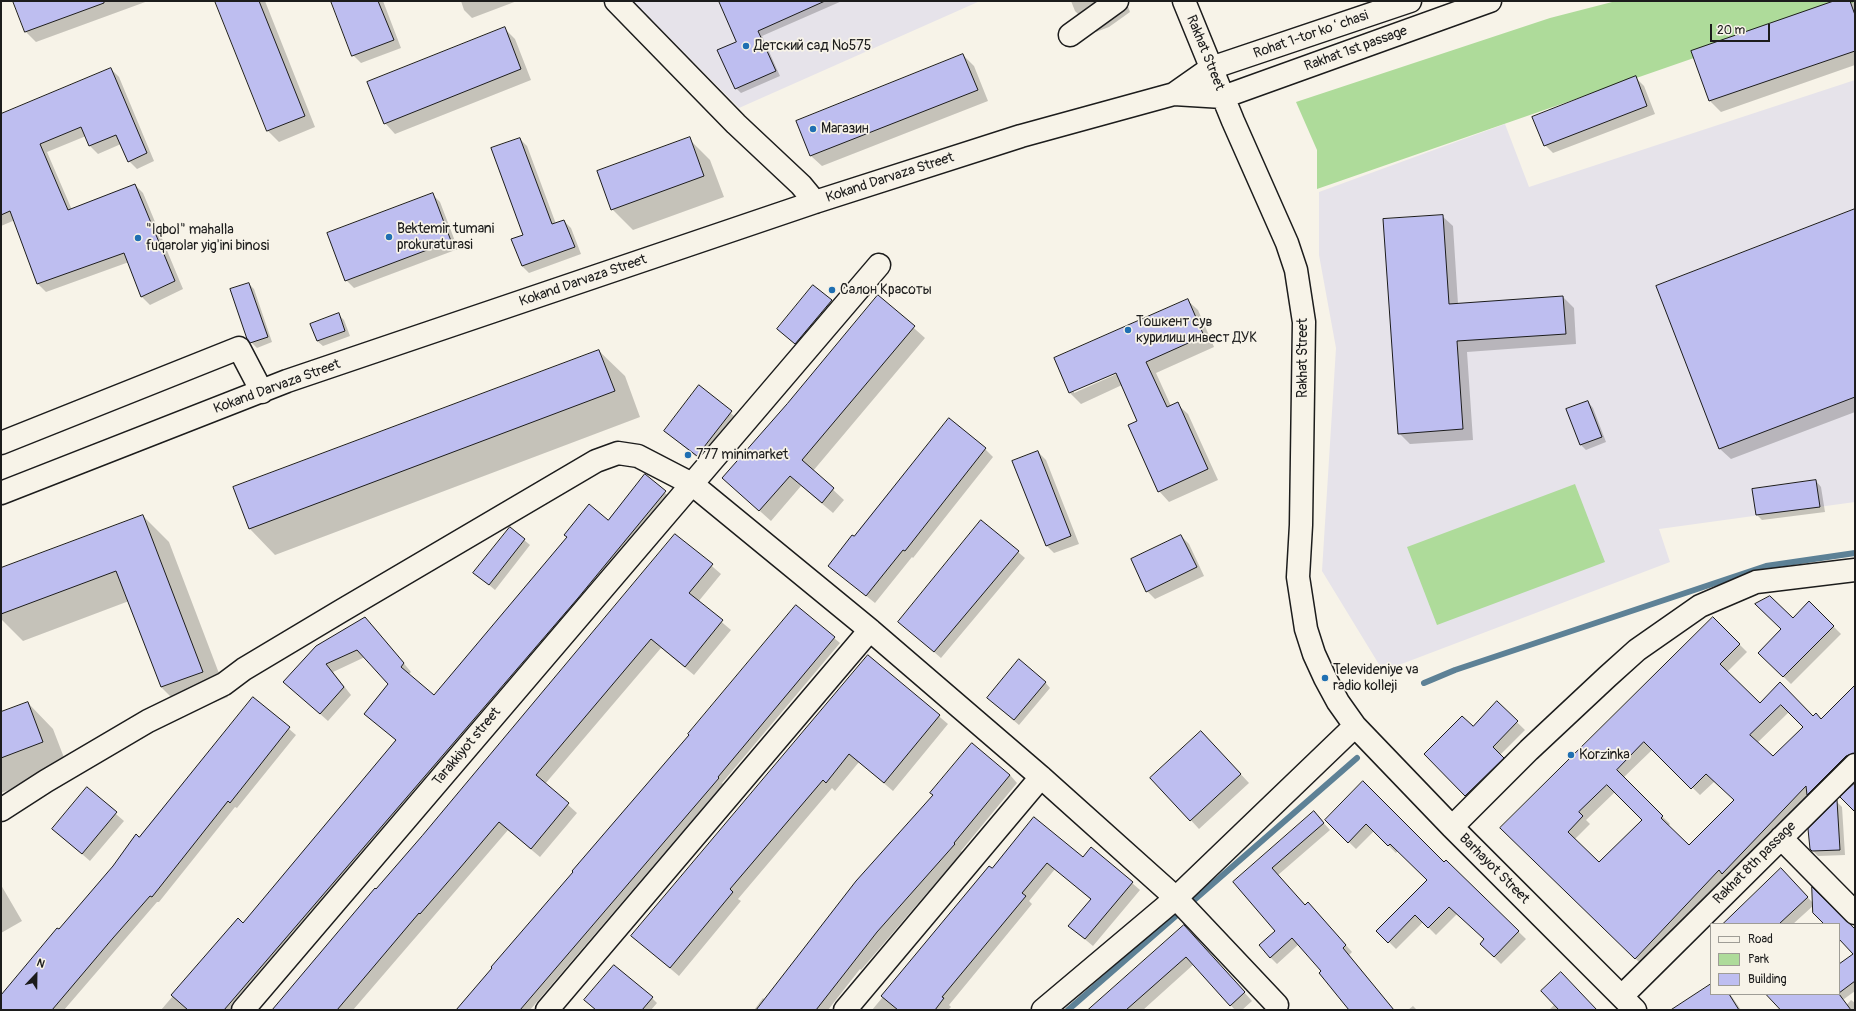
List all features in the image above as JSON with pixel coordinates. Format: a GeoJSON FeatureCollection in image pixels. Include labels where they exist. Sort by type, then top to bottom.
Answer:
{"type":"FeatureCollection","features":[{"type":"Feature","properties":{"kind":"street"},"geometry":{"type":"LineString","coordinates":[[616,1],[736,124],[801,185],[814,202]]}},
{"type":"Feature","properties":{"kind":"street"},"geometry":{"type":"LineString","coordinates":[[1070,35],[1117,1]]}},
{"type":"Feature","properties":{"kind":"street","name":"Rakhat Street"},"geometry":{"type":"LineString","coordinates":[[1184,1],[1223,98],[1287,243],[1296,270],[1304,322],[1298,584],[1306,629],[1314,654],[1338,702],[1355,726]]}},
{"type":"Feature","properties":{"kind":"street","name":"Rohat 1-tor koʻchasi"},"geometry":{"type":"LineString","coordinates":[[1211,68],[1410,1]]}},
{"type":"Feature","properties":{"kind":"street","name":"Rakhat 1st passage"},"geometry":{"type":"LineString","coordinates":[[1223,98],[1490,1]]}},
{"type":"Feature","properties":{"kind":"street","name":"Kokand Darvaza Street"},"geometry":{"type":"LineString","coordinates":[[1,493],[287,381],[814,202],[1020,136],[1174,94],[1211,68]]}},
{"type":"Feature","properties":{"kind":"street","name":"Kokand Darvaza Street"},"geometry":{"type":"LineString","coordinates":[[1174,94],[1223,98]]}},
{"type":"Feature","properties":{"kind":"street","name":"Tarakkiyot street"},"geometry":{"type":"LineString","coordinates":[[243,1010],[879,266]]}},
{"type":"Feature","properties":{"kind":"street"},"geometry":{"type":"LineString","coordinates":[[1,443],[239,348],[262,392]]}},
{"type":"Feature","properties":{"kind":"street"},"geometry":{"type":"LineString","coordinates":[[1,810],[46,781],[148,721],[224,684],[244,669],[596,461],[618,453],[638,456],[692,484],[870,630],[1041,777],[1176,898],[1277,1005]]}},
{"type":"Feature","properties":{"kind":"street"},"geometry":{"type":"LineString","coordinates":[[1452,828],[1528,750],[1612,672],[1637,650],[1700,606],[1756,582],[1855,570]]}},
{"type":"Feature","properties":{"kind":"street"},"geometry":{"type":"LineString","coordinates":[[555,1007],[870,630]]}},
{"type":"Feature","properties":{"kind":"street"},"geometry":{"type":"LineString","coordinates":[[1043,1010],[1176,898],[1355,726]]}},
{"type":"Feature","properties":{"kind":"street","name":"Barhayot Street"},"geometry":{"type":"LineString","coordinates":[[1355,726],[1452,828],[1628,1003]]}},
{"type":"Feature","properties":{"kind":"street","name":"Rakhat 8th passage"},"geometry":{"type":"LineString","coordinates":[[1628,1003],[1781,838],[1855,765]]}},
{"type":"Feature","properties":{"kind":"street"},"geometry":{"type":"LineString","coordinates":[[845,1010],[1041,777]]}},
{"type":"Feature","properties":{"kind":"street"},"geometry":{"type":"LineString","coordinates":[[1781,838],[1855,913]]}},
{"type":"Feature","properties":{"kind":"shaded area"},"geometry":{"type":"Polygon","coordinates":[[[633,1],[980,1],[739,108],[633,1]]]}},
{"type":"Feature","properties":{"kind":"shaded area"},"geometry":{"type":"Polygon","coordinates":[[[1855,80],[1855,502],[1659,529],[1670,562],[1383,671],[1322,571],[1336,348],[1319,255],[1319,192],[1505,124],[1529,187],[1855,80]]]}},
{"type":"Feature","properties":{"kind":"green space"},"geometry":{"type":"Polygon","coordinates":[[[1616,1],[1855,2],[1317,189],[1317,150],[1296,102],[1550,18],[1616,1]]]}},
{"type":"Feature","properties":{"kind":"green space"},"geometry":{"type":"Polygon","coordinates":[[[1575,484],[1605,562],[1437,625],[1407,547],[1575,484]]]}},
{"type":"Feature","properties":{"kind":"building"},"geometry":{"type":"Polygon","coordinates":[[[13,1],[104,1],[104,3],[25,32],[13,1]]]}},
{"type":"Feature","properties":{"kind":"building"},"geometry":{"type":"Polygon","coordinates":[[[215,1],[259,1],[305,116],[267,131],[215,1]]]}},
{"type":"Feature","properties":{"kind":"building"},"geometry":{"type":"Polygon","coordinates":[[[331,1],[378,1],[394,40],[352,56],[331,1]]]}},
{"type":"Feature","properties":{"kind":"building","name":"Детский сад №575"},"geometry":{"type":"Polygon","coordinates":[[[719,1],[825,1],[758,31],[776,71],[735,89],[717,50],[736,42],[719,1]]]}},
{"type":"Feature","properties":{"kind":"building"},"geometry":{"type":"Polygon","coordinates":[[[1834,1],[1850,1],[1855,15],[1855,51],[1709,101],[1691,51],[1834,1]]]}},
{"type":"Feature","properties":{"kind":"building"},"geometry":{"type":"Polygon","coordinates":[[[505,27],[521,69],[384,124],[367,82],[505,27]]]}},
{"type":"Feature","properties":{"kind":"building"},"geometry":{"type":"Polygon","coordinates":[[[963,54],[978,90],[810,156],[796,121],[963,54]]]}},
{"type":"Feature","properties":{"kind":"building"},"geometry":{"type":"Polygon","coordinates":[[[111,68],[147,153],[128,162],[116,135],[89,146],[81,127],[40,144],[68,210],[135,184],[175,281],[141,297],[124,253],[37,284],[10,211],[1,215],[1,114],[111,68]]]}},
{"type":"Feature","properties":{"kind":"building"},"geometry":{"type":"Polygon","coordinates":[[[1636,76],[1647,106],[1544,146],[1532,117],[1636,76]]]}},
{"type":"Feature","properties":{"kind":"building"},"geometry":{"type":"Polygon","coordinates":[[[690,137],[704,176],[611,210],[597,171],[690,137]]]}},
{"type":"Feature","properties":{"kind":"building"},"geometry":{"type":"Polygon","coordinates":[[[520,138],[552,224],[564,220],[575,247],[522,266],[511,239],[523,235],[491,148],[520,138]]]}},
{"type":"Feature","properties":{"kind":"building","name":"Bektemir tumani prokuraturasi"},"geometry":{"type":"Polygon","coordinates":[[[433,193],[451,241],[345,281],[327,233],[433,193]]]}},
{"type":"Feature","properties":{"kind":"building"},"geometry":{"type":"Polygon","coordinates":[[[1855,209],[1855,397],[1719,449],[1656,286],[1855,209]]]}},
{"type":"Feature","properties":{"kind":"building"},"geometry":{"type":"Polygon","coordinates":[[[1443,215],[1449,304],[1563,296],[1566,334],[1457,341],[1463,429],[1398,434],[1383,219],[1443,215]]]}},
{"type":"Feature","properties":{"kind":"building"},"geometry":{"type":"Polygon","coordinates":[[[249,283],[268,337],[250,343],[247,339],[230,289],[249,283]]]}},
{"type":"Feature","properties":{"kind":"building"},"geometry":{"type":"Polygon","coordinates":[[[813,285],[832,300],[795,344],[777,329],[813,285]]]}},
{"type":"Feature","properties":{"kind":"building"},"geometry":{"type":"Polygon","coordinates":[[[878,295],[915,326],[802,460],[834,488],[822,503],[790,476],[759,511],[722,478],[787,404],[878,295]]]}},
{"type":"Feature","properties":{"kind":"building"},"geometry":{"type":"Polygon","coordinates":[[[1188,299],[1204,336],[1146,362],[1167,407],[1178,402],[1208,469],[1158,492],[1128,425],[1137,421],[1116,373],[1069,393],[1054,358],[1188,299]]]}},
{"type":"Feature","properties":{"kind":"building"},"geometry":{"type":"Polygon","coordinates":[[[339,313],[345,331],[317,341],[310,324],[339,313]]]}},
{"type":"Feature","properties":{"kind":"building"},"geometry":{"type":"Polygon","coordinates":[[[599,350],[615,391],[249,529],[233,487],[599,350]]]}},
{"type":"Feature","properties":{"kind":"building"},"geometry":{"type":"Polygon","coordinates":[[[699,385],[732,411],[697,456],[664,431],[699,385]]]}},
{"type":"Feature","properties":{"kind":"building"},"geometry":{"type":"Polygon","coordinates":[[[1588,401],[1602,437],[1580,445],[1566,409],[1588,401]]]}},
{"type":"Feature","properties":{"kind":"building"},"geometry":{"type":"Polygon","coordinates":[[[949,418],[986,448],[905,551],[903,550],[866,596],[828,566],[949,418]]]}},
{"type":"Feature","properties":{"kind":"building"},"geometry":{"type":"Polygon","coordinates":[[[1038,451],[1071,536],[1046,546],[1012,461],[1038,451]]]}},
{"type":"Feature","properties":{"kind":"building"},"geometry":{"type":"Polygon","coordinates":[[[645,474],[666,491],[578,598],[224,1010],[188,1010],[171,995],[238,918],[243,923],[396,740],[364,714],[388,684],[357,650],[326,664],[344,687],[320,714],[283,682],[316,646],[365,617],[404,663],[401,667],[434,695],[567,537],[564,535],[589,504],[608,520],[645,474]]]}},
{"type":"Feature","properties":{"kind":"building"},"geometry":{"type":"Polygon","coordinates":[[[1816,480],[1820,507],[1756,515],[1752,489],[1816,480]]]}},
{"type":"Feature","properties":{"kind":"building"},"geometry":{"type":"Polygon","coordinates":[[[143,515],[203,672],[161,687],[116,571],[1,614],[1,568],[143,515]]]}},
{"type":"Feature","properties":{"kind":"building"},"geometry":{"type":"Polygon","coordinates":[[[981,520],[1019,551],[934,652],[898,622],[981,520]]]}},
{"type":"Feature","properties":{"kind":"building"},"geometry":{"type":"Polygon","coordinates":[[[510,527],[525,539],[489,585],[473,573],[510,527]]]}},
{"type":"Feature","properties":{"kind":"building"},"geometry":{"type":"Polygon","coordinates":[[[675,534],[713,564],[689,593],[723,620],[685,667],[651,639],[536,775],[569,803],[531,849],[499,822],[420,914],[419,913],[337,1010],[272,1010],[375,888],[376,889],[422,836],[675,534]]]}},
{"type":"Feature","properties":{"kind":"building"},"geometry":{"type":"Polygon","coordinates":[[[1181,535],[1197,567],[1146,592],[1131,559],[1181,535]]]}},
{"type":"Feature","properties":{"kind":"building"},"geometry":{"type":"Polygon","coordinates":[[[1770,596],[1793,618],[1809,601],[1834,626],[1783,677],[1758,653],[1781,629],[1755,604],[1770,596]]]}},
{"type":"Feature","properties":{"kind":"building"},"geometry":{"type":"Polygon","coordinates":[[[796,605],[835,637],[718,777],[719,778],[520,1010],[456,1010],[573,872],[572,871],[689,735],[688,734],[796,605]]]}},
{"type":"Feature","properties":{"kind":"building"},"geometry":{"type":"Polygon","coordinates":[[[1713,617],[1740,644],[1720,664],[1760,703],[1780,682],[1813,716],[1816,713],[1821,719],[1855,685],[1855,753],[1846,756],[1807,795],[1806,786],[1722,874],[1719,870],[1635,959],[1500,828],[1713,617]],[[1781,705],[1750,735],[1773,756],[1803,727],[1781,705]],[[1644,742],[1617,770],[1663,816],[1661,818],[1689,845],[1734,800],[1706,774],[1691,789],[1644,742]],[[1607,785],[1579,812],[1583,816],[1568,832],[1599,862],[1642,820],[1607,785]]]}},
{"type":"Feature","properties":{"kind":"building"},"geometry":{"type":"Polygon","coordinates":[[[868,655],[940,715],[884,783],[849,754],[826,783],[823,780],[730,889],[733,892],[670,968],[631,936],[868,655]]]}},
{"type":"Feature","properties":{"kind":"building"},"geometry":{"type":"Polygon","coordinates":[[[1019,659],[1046,682],[1014,720],[987,698],[1019,659]]]}},
{"type":"Feature","properties":{"kind":"building"},"geometry":{"type":"Polygon","coordinates":[[[253,697],[290,727],[230,803],[228,801],[152,897],[150,896],[52,1010],[1,1010],[1,995],[57,928],[59,929],[113,866],[136,834],[139,837],[253,697]]]}},
{"type":"Feature","properties":{"kind":"building"},"geometry":{"type":"Polygon","coordinates":[[[1497,701],[1518,721],[1493,747],[1504,758],[1465,796],[1424,754],[1462,716],[1473,726],[1497,701]]]}},
{"type":"Feature","properties":{"kind":"building"},"geometry":{"type":"Polygon","coordinates":[[[28,702],[43,742],[1,758],[1,712],[28,702]]]}},
{"type":"Feature","properties":{"kind":"building"},"geometry":{"type":"Polygon","coordinates":[[[1201,731],[1241,774],[1190,821],[1150,778],[1201,731]]]}},
{"type":"Feature","properties":{"kind":"building"},"geometry":{"type":"Polygon","coordinates":[[[972,743],[1010,775],[954,843],[955,844],[877,932],[816,1010],[756,1010],[856,881],[933,795],[930,793],[972,743]]]}},
{"type":"Feature","properties":{"kind":"building"},"geometry":{"type":"Polygon","coordinates":[[[1363,781],[1444,862],[1446,860],[1519,931],[1494,957],[1480,944],[1484,939],[1449,907],[1428,928],[1415,915],[1388,943],[1376,931],[1427,880],[1390,844],[1388,846],[1366,824],[1348,843],[1325,820],[1363,781]]]}},
{"type":"Feature","properties":{"kind":"building"},"geometry":{"type":"Polygon","coordinates":[[[1855,783],[1855,812],[1840,797],[1855,783]]]}},
{"type":"Feature","properties":{"kind":"building"},"geometry":{"type":"Polygon","coordinates":[[[87,787],[117,812],[82,854],[52,829],[87,787]]]}},
{"type":"Feature","properties":{"kind":"building"},"geometry":{"type":"Polygon","coordinates":[[[1837,800],[1840,850],[1812,851],[1810,849],[1808,829],[1837,800]]]}},
{"type":"Feature","properties":{"kind":"building"},"geometry":{"type":"Polygon","coordinates":[[[1314,811],[1324,823],[1272,868],[1305,905],[1308,902],[1346,945],[1343,948],[1394,1010],[1349,1010],[1319,973],[1321,971],[1292,938],[1270,958],[1259,945],[1275,931],[1233,882],[1314,811]]]}},
{"type":"Feature","properties":{"kind":"building"},"geometry":{"type":"Polygon","coordinates":[[[1034,817],[1083,857],[1091,847],[1133,882],[1085,939],[1068,926],[1091,899],[1047,863],[1022,893],[1026,896],[942,997],[944,998],[935,1010],[898,1010],[881,996],[989,866],[992,868],[1034,817]]]}},
{"type":"Feature","properties":{"kind":"building"},"geometry":{"type":"Polygon","coordinates":[[[1781,868],[1808,897],[1780,923],[1724,923],[1781,868]]]}},
{"type":"Feature","properties":{"kind":"building"},"geometry":{"type":"Polygon","coordinates":[[[1812,887],[1855,929],[1855,981],[1840,992],[1840,963],[1853,954],[1840,940],[1840,923],[1823,923],[1813,913],[1812,887]]]}},
{"type":"Feature","properties":{"kind":"building"},"geometry":{"type":"Polygon","coordinates":[[[1184,925],[1245,992],[1230,1006],[1186,957],[1126,1010],[1088,1010],[1184,925]]]}},
{"type":"Feature","properties":{"kind":"building"},"geometry":{"type":"Polygon","coordinates":[[[614,965],[653,997],[642,1010],[596,1010],[584,1000],[614,965]]]}},
{"type":"Feature","properties":{"kind":"building"},"geometry":{"type":"Polygon","coordinates":[[[1561,972],[1597,1010],[1559,1010],[1541,991],[1561,972]]]}},
{"type":"Feature","properties":{"kind":"building"},"geometry":{"type":"Polygon","coordinates":[[[1710,985],[1710,995],[1730,995],[1739,1010],[1671,1010],[1710,985]]]}},
{"type":"Feature","properties":{"kind":"building"},"geometry":{"type":"Polygon","coordinates":[[[1767,995],[1840,995],[1851,1010],[1781,1010],[1767,995]]]}},
{"type":"Feature","properties":{"kind":"waterway"},"geometry":{"type":"LineString","coordinates":[[1424,683],[1455,670],[1766,566],[1855,553]]}},
{"type":"Feature","properties":{"kind":"waterway"},"geometry":{"type":"LineString","coordinates":[[1068,1010],[1357,758]]}},
{"type":"Feature","properties":{"kind":"place","name":"Детский сад №575"},"geometry":{"type":"Point","coordinates":[746,46]}},
{"type":"Feature","properties":{"kind":"place","name":"Магазин"},"geometry":{"type":"Point","coordinates":[813,129]}},
{"type":"Feature","properties":{"kind":"place","name":"Bektemir tumani prokuraturasi"},"geometry":{"type":"Point","coordinates":[389,237]}},
{"type":"Feature","properties":{"kind":"place","name":"\"Iqbol\" mahalla fuqarolar yig'ini binosi"},"geometry":{"type":"Point","coordinates":[138,238]}},
{"type":"Feature","properties":{"kind":"place","name":"Салон Красоты"},"geometry":{"type":"Point","coordinates":[832,290]}},
{"type":"Feature","properties":{"kind":"place","name":"Тошкент сув курилиш инвест ДУК"},"geometry":{"type":"Point","coordinates":[1128,330]}},
{"type":"Feature","properties":{"kind":"place","name":"777 minimarket"},"geometry":{"type":"Point","coordinates":[688,455]}},
{"type":"Feature","properties":{"kind":"place","name":"Televideniye va radio kolleji"},"geometry":{"type":"Point","coordinates":[1325,678]}},
{"type":"Feature","properties":{"kind":"place","name":"Korzinka"},"geometry":{"type":"Point","coordinates":[1571,755]}}]}
